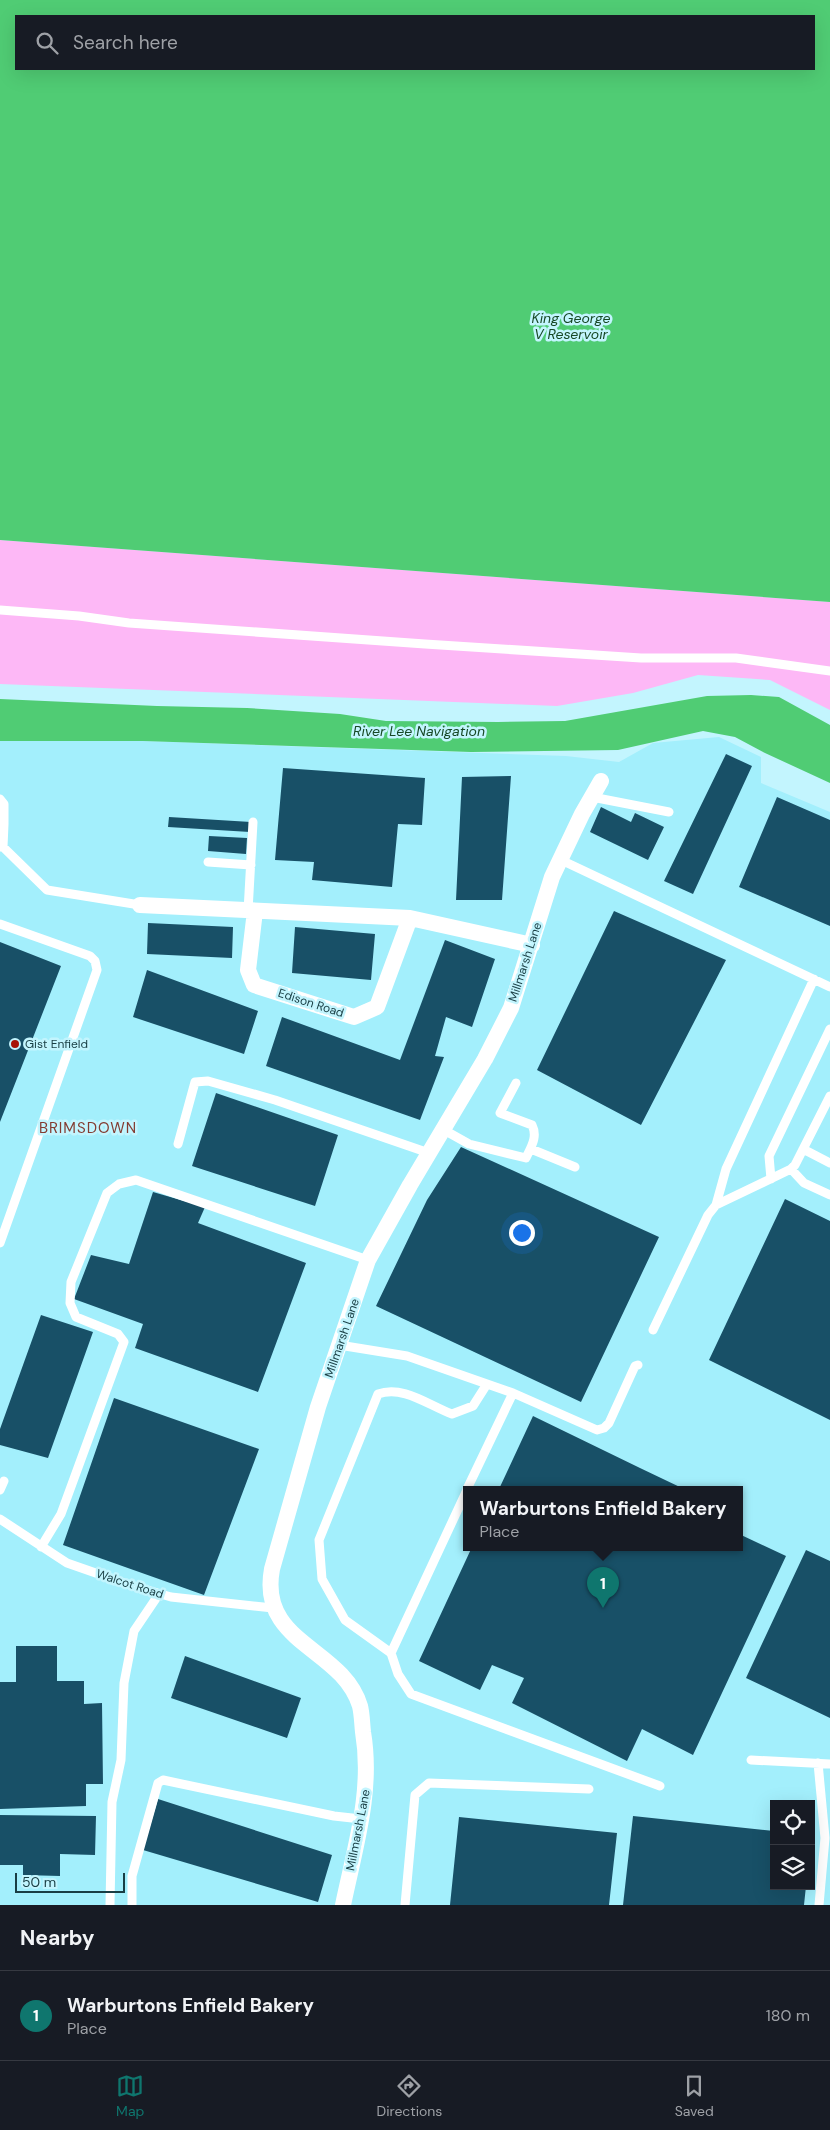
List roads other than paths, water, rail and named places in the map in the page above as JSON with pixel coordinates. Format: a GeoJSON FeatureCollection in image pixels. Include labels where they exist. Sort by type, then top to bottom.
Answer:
{"type":"FeatureCollection","features":[{"type":"Feature","properties":{"kind":"street","name":"Millmarsh Lane"},"geometry":{"type":"LineString","coordinates":[[343,1905],[366,1795],[368,1767],[360,1706],[344,1678],[291,1634],[273,1608],[270,1582],[278,1540],[318,1407],[368,1260],[485,1059],[511,1008],[544,902],[561,860],[600,782]]}},
{"type":"Feature","properties":{"kind":"street"},"geometry":{"type":"LineString","coordinates":[[140,905],[410,918],[532,945]]}},
{"type":"Feature","properties":{"kind":"street","name":"Edison Road"},"geometry":{"type":"LineString","coordinates":[[251,911],[248,970],[254,985],[354,1017],[377,1007],[410,918]]}},
{"type":"Feature","properties":{"kind":"lane"},"geometry":{"type":"LineString","coordinates":[[0,610],[79,616],[129,623],[641,658],[736,658],[830,670]]}},
{"type":"Feature","properties":{"kind":"lane"},"geometry":{"type":"LineString","coordinates":[[592,797],[669,812]]}},
{"type":"Feature","properties":{"kind":"lane"},"geometry":{"type":"LineString","coordinates":[[0,799],[4,804],[2,847],[47,890],[140,905]]}},
{"type":"Feature","properties":{"kind":"lane"},"geometry":{"type":"LineString","coordinates":[[251,911],[253,822]]}},
{"type":"Feature","properties":{"kind":"lane"},"geometry":{"type":"LineString","coordinates":[[561,860],[830,987]]}},
{"type":"Feature","properties":{"kind":"lane"},"geometry":{"type":"LineString","coordinates":[[208,862],[251,865]]}},
{"type":"Feature","properties":{"kind":"lane"},"geometry":{"type":"LineString","coordinates":[[0,924],[90,956],[95,961],[97,970],[0,1242]]}},
{"type":"Feature","properties":{"kind":"lane"},"geometry":{"type":"LineString","coordinates":[[653,1330],[708,1215],[716,1205],[726,1169],[814,979]]}},
{"type":"Feature","properties":{"kind":"lane"},"geometry":{"type":"LineString","coordinates":[[771,1179],[769,1156],[830,1029]]}},
{"type":"Feature","properties":{"kind":"lane"},"geometry":{"type":"LineString","coordinates":[[178,1144],[196,1082],[208,1081],[275,1100],[429,1153]]}},
{"type":"Feature","properties":{"kind":"lane"},"geometry":{"type":"LineString","coordinates":[[444,1130],[469,1144],[526,1158],[534,1141],[535,1130],[532,1125],[500,1113],[516,1083]]}},
{"type":"Feature","properties":{"kind":"lane"},"geometry":{"type":"LineString","coordinates":[[716,1205],[791,1169],[830,1096]]}},
{"type":"Feature","properties":{"kind":"lane"},"geometry":{"type":"LineString","coordinates":[[530,1149],[575,1167]]}},
{"type":"Feature","properties":{"kind":"lane"},"geometry":{"type":"LineString","coordinates":[[803,1149],[830,1163]]}},
{"type":"Feature","properties":{"kind":"lane"},"geometry":{"type":"LineString","coordinates":[[791,1169],[804,1183],[830,1195]]}},
{"type":"Feature","properties":{"kind":"lane"},"geometry":{"type":"LineString","coordinates":[[41,1547],[61,1514],[124,1342],[118,1334],[76,1317],[70,1302],[72,1282],[106,1194],[119,1184],[136,1180],[368,1260]]}},
{"type":"Feature","properties":{"kind":"lane"},"geometry":{"type":"LineString","coordinates":[[339,1345],[407,1356],[513,1393],[597,1430],[604,1428],[609,1423],[635,1366],[638,1365]]}},
{"type":"Feature","properties":{"kind":"lane"},"geometry":{"type":"LineString","coordinates":[[486,1384],[473,1406],[452,1414],[403,1392],[389,1390],[378,1394],[319,1540],[322,1579],[345,1620],[391,1653],[398,1674],[411,1694],[660,1786]]}},
{"type":"Feature","properties":{"kind":"lane"},"geometry":{"type":"LineString","coordinates":[[469,1486],[513,1393]]}},
{"type":"Feature","properties":{"kind":"lane"},"geometry":{"type":"LineString","coordinates":[[391,1653],[463,1499]]}},
{"type":"Feature","properties":{"kind":"lane","name":"Walcot Road"},"geometry":{"type":"LineString","coordinates":[[0,1519],[67,1563],[159,1594],[171,1597],[273,1608]]}},
{"type":"Feature","properties":{"kind":"lane"},"geometry":{"type":"LineString","coordinates":[[110,1905],[112,1802],[121,1760],[124,1684],[134,1631],[159,1594]]}},
{"type":"Feature","properties":{"kind":"lane"},"geometry":{"type":"LineString","coordinates":[[752,1760],[830,1764]]}},
{"type":"Feature","properties":{"kind":"lane"},"geometry":{"type":"LineString","coordinates":[[818,1764],[825,1838],[819,1905]]}},
{"type":"Feature","properties":{"kind":"lane"},"geometry":{"type":"LineString","coordinates":[[132,1905],[132,1876],[158,1783],[164,1780],[334,1816],[361,1819]]}},
{"type":"Feature","properties":{"kind":"lane"},"geometry":{"type":"LineString","coordinates":[[405,1905],[415,1795],[429,1783],[589,1789]]}},
{"type":"Feature","properties":{"kind":"water","name":"King George V Reservoir"},"geometry":{"type":"Polygon","coordinates":[[[0,0],[830,0],[830,602],[0,540],[0,0]]]}},
{"type":"Feature","properties":{"kind":"water","name":"River Lee Navigation"},"geometry":{"type":"Polygon","coordinates":[[[751,695],[779,697],[830,725],[830,783],[735,737],[703,731],[618,750],[471,752],[143,741],[0,741],[0,699],[247,708],[340,714],[386,721],[498,722],[565,721],[707,696],[751,695]]]}},
{"type":"Feature","properties":{"kind":"place","name":"Gist Enfield"},"geometry":{"type":"Point","coordinates":[15,1044]}},
{"type":"Feature","properties":{"kind":"place","name":"Warburtons Enfield Bakery"},"geometry":{"type":"Point","coordinates":[603,1608]}},
{"type":"Feature","properties":{"kind":"district","name":"BRIMSDOWN"},"geometry":{"type":"Point","coordinates":[88,1128]}}]}
